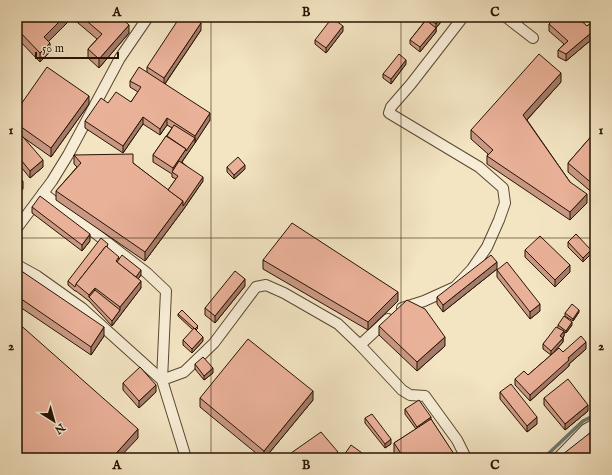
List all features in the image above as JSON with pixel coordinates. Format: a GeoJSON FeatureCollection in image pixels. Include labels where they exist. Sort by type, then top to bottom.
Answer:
{"type":"FeatureCollection","features":[{"type":"Feature","properties":{"kind":"street"},"geometry":{"type":"LineString","coordinates":[[17,228],[52,181],[68,155],[120,58],[148,17]]}},
{"type":"Feature","properties":{"kind":"street"},"geometry":{"type":"LineString","coordinates":[[360,345],[400,308],[424,301],[455,287],[472,269],[487,247],[506,203],[503,188],[480,167],[389,113],[391,107],[411,84],[463,17]]}},
{"type":"Feature","properties":{"kind":"street"},"geometry":{"type":"LineString","coordinates":[[506,17],[533,38]]}},
{"type":"Feature","properties":{"kind":"street"},"geometry":{"type":"LineString","coordinates":[[43,193],[147,273],[166,291],[162,380],[186,458]]}},
{"type":"Feature","properties":{"kind":"street"},"geometry":{"type":"LineString","coordinates":[[17,265],[37,276],[82,308],[162,380]]}},
{"type":"Feature","properties":{"kind":"street"},"geometry":{"type":"LineString","coordinates":[[162,380],[184,372],[214,343],[256,287],[266,285],[284,293],[338,324],[402,390],[410,395],[425,396],[457,440],[466,458]]}},
{"type":"Feature","properties":{"kind":"street"},"geometry":{"type":"LineString","coordinates":[[558,458],[586,429],[595,424]]}},
{"type":"Feature","properties":{"kind":"building"},"geometry":{"type":"Polygon","coordinates":[[[18,17],[64,17],[44,37],[50,43],[40,53],[17,29],[18,17]]]}},
{"type":"Feature","properties":{"kind":"building"},"geometry":{"type":"Polygon","coordinates":[[[82,17],[120,17],[129,25],[99,59],[88,49],[102,34],[82,17]]]}},
{"type":"Feature","properties":{"kind":"building"},"geometry":{"type":"Polygon","coordinates":[[[180,17],[191,17],[201,23],[164,78],[147,67],[180,17]]]}},
{"type":"Feature","properties":{"kind":"building"},"geometry":{"type":"Polygon","coordinates":[[[426,17],[441,17],[436,24],[426,17]]]}},
{"type":"Feature","properties":{"kind":"building"},"geometry":{"type":"Polygon","coordinates":[[[556,17],[577,17],[587,26],[595,20],[595,34],[591,33],[566,54],[558,50],[568,41],[549,24],[556,17]]]}},
{"type":"Feature","properties":{"kind":"building"},"geometry":{"type":"Polygon","coordinates":[[[332,18],[343,26],[326,48],[315,40],[332,18]]]}},
{"type":"Feature","properties":{"kind":"building"},"geometry":{"type":"Polygon","coordinates":[[[426,20],[436,28],[420,47],[410,40],[426,20]]]}},
{"type":"Feature","properties":{"kind":"building"},"geometry":{"type":"Polygon","coordinates":[[[399,54],[406,60],[391,79],[383,74],[399,54]]]}},
{"type":"Feature","properties":{"kind":"building"},"geometry":{"type":"Polygon","coordinates":[[[539,54],[561,73],[523,115],[570,182],[587,194],[570,212],[487,156],[493,150],[471,130],[539,54]]]}},
{"type":"Feature","properties":{"kind":"building"},"geometry":{"type":"Polygon","coordinates":[[[47,67],[89,96],[51,148],[17,124],[17,110],[47,67]]]}},
{"type":"Feature","properties":{"kind":"building"},"geometry":{"type":"Polygon","coordinates":[[[139,67],[210,113],[195,136],[167,118],[160,129],[143,117],[123,146],[85,121],[101,98],[108,103],[116,92],[131,102],[141,87],[130,81],[139,67]]]}},
{"type":"Feature","properties":{"kind":"building"},"geometry":{"type":"Polygon","coordinates":[[[174,125],[195,138],[186,151],[186,149],[167,136],[174,125]]]}},
{"type":"Feature","properties":{"kind":"building"},"geometry":{"type":"Polygon","coordinates":[[[17,130],[43,160],[30,171],[17,155],[17,130]]]}},
{"type":"Feature","properties":{"kind":"building"},"geometry":{"type":"Polygon","coordinates":[[[595,132],[595,186],[568,163],[595,132]]]}},
{"type":"Feature","properties":{"kind":"building"},"geometry":{"type":"Polygon","coordinates":[[[166,136],[186,149],[173,168],[153,155],[166,136]]]}},
{"type":"Feature","properties":{"kind":"building"},"geometry":{"type":"Polygon","coordinates":[[[133,154],[133,163],[183,201],[145,252],[56,191],[81,163],[74,155],[133,154]]]}},
{"type":"Feature","properties":{"kind":"building"},"geometry":{"type":"Polygon","coordinates":[[[238,157],[245,165],[234,175],[227,167],[238,157]]]}},
{"type":"Feature","properties":{"kind":"building"},"geometry":{"type":"Polygon","coordinates":[[[179,161],[203,177],[183,206],[183,201],[168,190],[178,176],[172,172],[179,161]]]}},
{"type":"Feature","properties":{"kind":"building"},"geometry":{"type":"Polygon","coordinates":[[[17,176],[23,181],[17,187],[17,176]]]}},
{"type":"Feature","properties":{"kind":"building"},"geometry":{"type":"Polygon","coordinates":[[[40,196],[90,234],[82,245],[32,207],[40,196]]]}},
{"type":"Feature","properties":{"kind":"building"},"geometry":{"type":"Polygon","coordinates":[[[292,223],[398,292],[368,322],[263,260],[292,223]]]}},
{"type":"Feature","properties":{"kind":"building"},"geometry":{"type":"Polygon","coordinates":[[[576,234],[591,250],[583,258],[568,242],[576,234]]]}},
{"type":"Feature","properties":{"kind":"building"},"geometry":{"type":"Polygon","coordinates":[[[540,236],[570,265],[555,280],[525,250],[540,236]]]}},
{"type":"Feature","properties":{"kind":"building"},"geometry":{"type":"Polygon","coordinates":[[[101,238],[108,244],[107,247],[106,246],[75,287],[68,281],[101,238]]]}},
{"type":"Feature","properties":{"kind":"building"},"geometry":{"type":"Polygon","coordinates":[[[106,246],[119,257],[116,261],[141,281],[120,307],[95,288],[89,295],[76,284],[106,246]]]}},
{"type":"Feature","properties":{"kind":"building"},"geometry":{"type":"Polygon","coordinates":[[[122,255],[141,270],[136,277],[117,262],[122,255]]]}},
{"type":"Feature","properties":{"kind":"building"},"geometry":{"type":"Polygon","coordinates":[[[491,255],[497,262],[443,305],[437,297],[491,255]]]}},
{"type":"Feature","properties":{"kind":"building"},"geometry":{"type":"Polygon","coordinates":[[[507,262],[540,304],[530,312],[497,270],[507,262]]]}},
{"type":"Feature","properties":{"kind":"building"},"geometry":{"type":"Polygon","coordinates":[[[17,268],[104,327],[91,347],[17,296],[17,268]]]}},
{"type":"Feature","properties":{"kind":"building"},"geometry":{"type":"Polygon","coordinates":[[[235,271],[245,279],[215,316],[205,308],[235,271]]]}},
{"type":"Feature","properties":{"kind":"building"},"geometry":{"type":"Polygon","coordinates":[[[95,290],[120,310],[112,321],[89,297],[95,290]]]}},
{"type":"Feature","properties":{"kind":"building"},"geometry":{"type":"Polygon","coordinates":[[[407,300],[425,309],[445,337],[417,362],[379,326],[407,300]]]}},
{"type":"Feature","properties":{"kind":"building"},"geometry":{"type":"Polygon","coordinates":[[[572,304],[579,310],[573,319],[565,313],[572,304]]]}},
{"type":"Feature","properties":{"kind":"building"},"geometry":{"type":"Polygon","coordinates":[[[182,310],[198,326],[195,329],[178,314],[182,310]]]}},
{"type":"Feature","properties":{"kind":"building"},"geometry":{"type":"Polygon","coordinates":[[[564,316],[572,322],[566,331],[558,325],[564,316]]]}},
{"type":"Feature","properties":{"kind":"building"},"geometry":{"type":"Polygon","coordinates":[[[17,322],[138,429],[112,458],[17,458],[17,322]]]}},
{"type":"Feature","properties":{"kind":"building"},"geometry":{"type":"Polygon","coordinates":[[[556,327],[564,331],[560,336],[563,338],[551,351],[543,344],[556,327]]]}},
{"type":"Feature","properties":{"kind":"building"},"geometry":{"type":"Polygon","coordinates":[[[194,328],[203,337],[192,349],[183,340],[194,328]]]}},
{"type":"Feature","properties":{"kind":"building"},"geometry":{"type":"Polygon","coordinates":[[[581,336],[586,342],[568,358],[569,360],[530,395],[515,379],[524,371],[528,375],[559,348],[563,352],[581,336]]]}},
{"type":"Feature","properties":{"kind":"building"},"geometry":{"type":"Polygon","coordinates":[[[248,339],[313,391],[264,451],[200,398],[248,339]]]}},
{"type":"Feature","properties":{"kind":"building"},"geometry":{"type":"Polygon","coordinates":[[[203,357],[213,368],[204,376],[195,364],[203,357]]]}},
{"type":"Feature","properties":{"kind":"building"},"geometry":{"type":"Polygon","coordinates":[[[140,367],[156,385],[139,401],[123,383],[140,367]]]}},
{"type":"Feature","properties":{"kind":"building"},"geometry":{"type":"Polygon","coordinates":[[[568,379],[588,405],[565,424],[544,398],[568,379]]]}},
{"type":"Feature","properties":{"kind":"building"},"geometry":{"type":"Polygon","coordinates":[[[511,384],[537,417],[527,426],[500,392],[511,384]]]}},
{"type":"Feature","properties":{"kind":"building"},"geometry":{"type":"Polygon","coordinates":[[[419,400],[431,417],[417,427],[405,409],[419,400]]]}},
{"type":"Feature","properties":{"kind":"building"},"geometry":{"type":"Polygon","coordinates":[[[372,414],[391,439],[385,444],[365,418],[372,414]]]}},
{"type":"Feature","properties":{"kind":"building"},"geometry":{"type":"Polygon","coordinates":[[[431,419],[456,457],[404,458],[394,443],[431,419]]]}},
{"type":"Feature","properties":{"kind":"building"},"geometry":{"type":"Polygon","coordinates":[[[595,429],[595,458],[558,458],[595,429]]]}},
{"type":"Feature","properties":{"kind":"building"},"geometry":{"type":"Polygon","coordinates":[[[321,432],[338,452],[332,458],[284,458],[321,432]]]}},
{"type":"Feature","properties":{"kind":"building"},"geometry":{"type":"Polygon","coordinates":[[[351,445],[369,458],[342,458],[351,445]]]}},
{"type":"Feature","properties":{"kind":"waterway"},"geometry":{"type":"LineString","coordinates":[[528,458],[547,455],[583,421],[595,415]]}}]}
